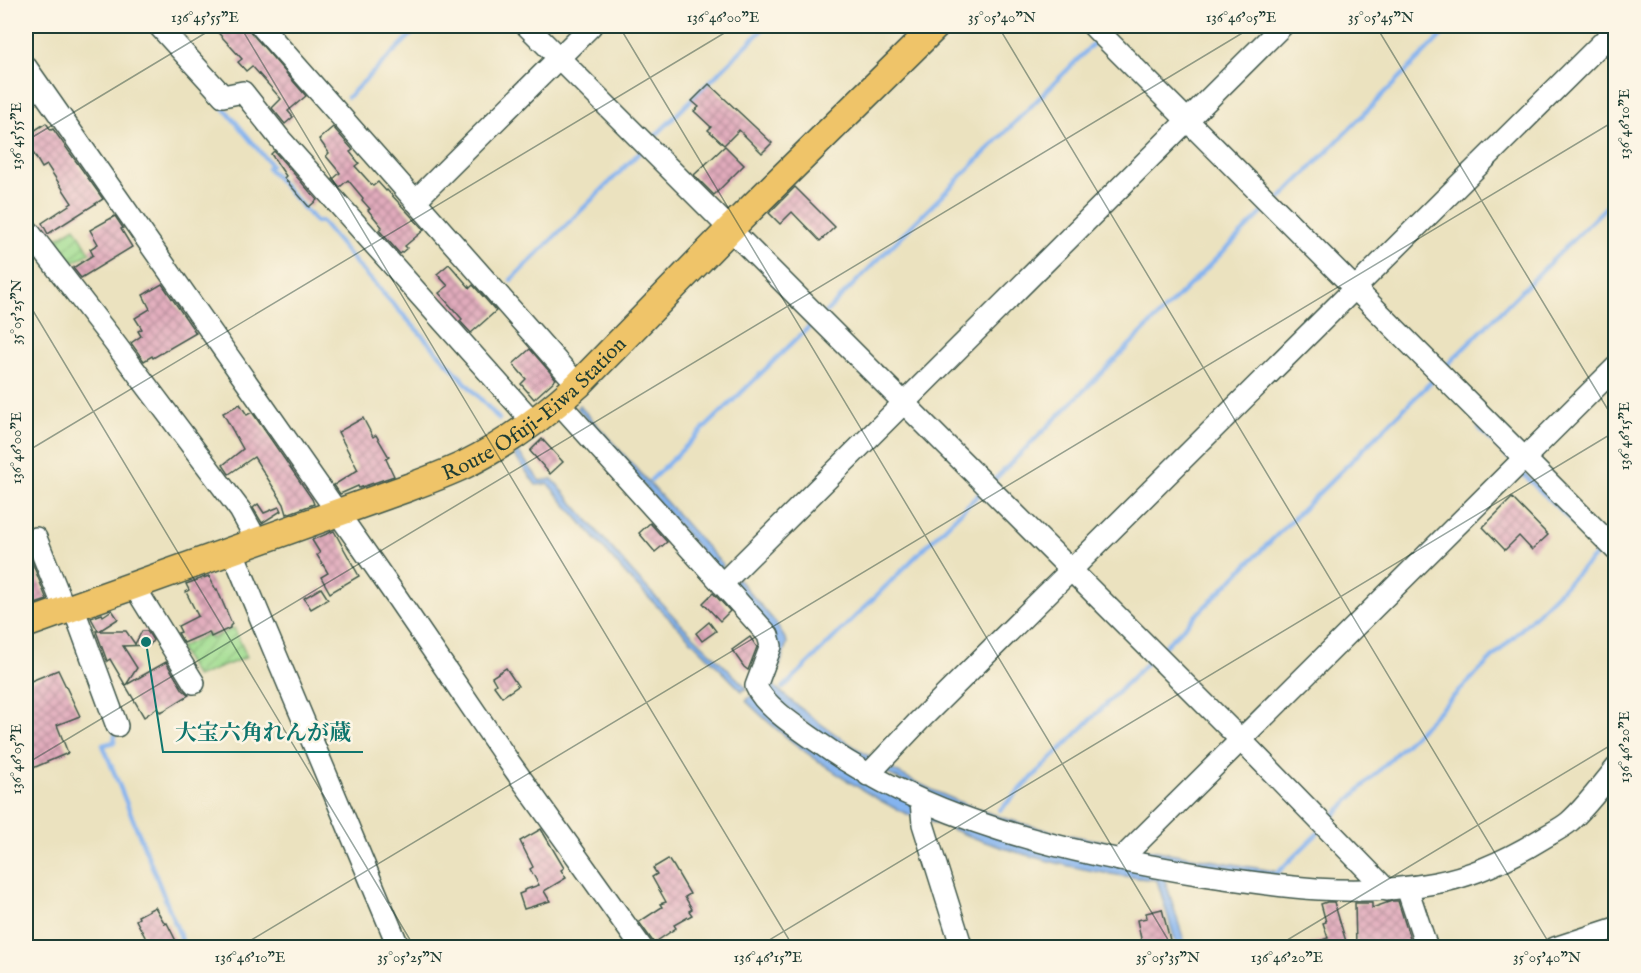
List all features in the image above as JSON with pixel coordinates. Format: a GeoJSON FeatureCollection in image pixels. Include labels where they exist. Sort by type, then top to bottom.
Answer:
{"type":"FeatureCollection","features":[{"type":"Feature","properties":{"kind":"main road","name":"Route Ofuji-Eiwa Station"},"geometry":{"type":"LineString","coordinates":[[26,624],[407,488],[464,465],[499,446],[568,394],[731,228],[936,26]]}},
{"type":"Feature","properties":{"kind":"street"},"geometry":{"type":"LineString","coordinates":[[159,26],[222,96],[243,92],[281,140],[533,422]]}},
{"type":"Feature","properties":{"kind":"street"},"geometry":{"type":"LineString","coordinates":[[261,26],[414,201],[722,584],[770,639],[771,646],[756,686],[760,694],[797,728],[833,754],[874,769],[921,801],[992,828],[1043,844],[1166,869],[1278,887],[1319,891],[1397,889],[1438,883],[1478,872],[1569,822],[1614,770]]}},
{"type":"Feature","properties":{"kind":"street"},"geometry":{"type":"LineString","coordinates":[[527,26],[1240,739],[1397,889],[1427,948]]}},
{"type":"Feature","properties":{"kind":"street"},"geometry":{"type":"LineString","coordinates":[[414,201],[591,26]]}},
{"type":"Feature","properties":{"kind":"street"},"geometry":{"type":"LineString","coordinates":[[1093,26],[1616,550]]}},
{"type":"Feature","properties":{"kind":"street"},"geometry":{"type":"LineString","coordinates":[[722,584],[1282,26]]}},
{"type":"Feature","properties":{"kind":"street"},"geometry":{"type":"LineString","coordinates":[[874,769],[919,721],[1616,29]]}},
{"type":"Feature","properties":{"kind":"street"},"geometry":{"type":"LineString","coordinates":[[26,67],[338,512],[507,759],[642,948]]}},
{"type":"Feature","properties":{"kind":"street"},"geometry":{"type":"LineString","coordinates":[[26,228],[240,510],[244,546],[399,948]]}},
{"type":"Feature","properties":{"kind":"street"},"geometry":{"type":"LineString","coordinates":[[1120,860],[1616,367]]}},
{"type":"Feature","properties":{"kind":"street"},"geometry":{"type":"LineString","coordinates":[[36,538],[69,609],[117,726]]}},
{"type":"Feature","properties":{"kind":"street"},"geometry":{"type":"LineString","coordinates":[[134,586],[194,683]]}},
{"type":"Feature","properties":{"kind":"street"},"geometry":{"type":"LineString","coordinates":[[921,801],[923,824],[962,948]]}},
{"type":"Feature","properties":{"kind":"street"},"geometry":{"type":"LineString","coordinates":[[1555,948],[1616,928]]}},
{"type":"Feature","properties":{"kind":"green space"},"geometry":{"type":"Polygon","coordinates":[[[75,227],[90,253],[68,265],[54,240],[75,227]]]}},
{"type":"Feature","properties":{"kind":"green space"},"geometry":{"type":"Polygon","coordinates":[[[234,628],[247,657],[196,677],[179,648],[208,634],[211,639],[234,628]]]}},
{"type":"Feature","properties":{"kind":"water"},"geometry":{"type":"Polygon","coordinates":[[[579,405],[723,565],[719,572],[577,408],[579,405]]]}},
{"type":"Feature","properties":{"kind":"water"},"geometry":{"type":"Polygon","coordinates":[[[517,450],[540,481],[552,479],[555,482],[633,573],[678,621],[747,688],[742,691],[628,577],[548,484],[536,485],[512,452],[517,450]]]}},
{"type":"Feature","properties":{"kind":"water"},"geometry":{"type":"Polygon","coordinates":[[[737,578],[776,623],[787,642],[774,686],[811,717],[891,769],[934,791],[1024,824],[1118,843],[1117,850],[1066,841],[942,801],[839,749],[764,689],[777,649],[732,586],[737,578]]]}},
{"type":"Feature","properties":{"kind":"water"},"geometry":{"type":"Polygon","coordinates":[[[752,695],[877,787],[1163,873],[1186,947],[1177,947],[1157,880],[1101,873],[1047,861],[994,845],[902,812],[850,782],[788,739],[746,701],[752,695]]]}},
{"type":"Feature","properties":{"kind":"water"},"geometry":{"type":"Polygon","coordinates":[[[1140,848],[1274,871],[1270,876],[1136,854],[1140,848]]]}},
{"type":"Feature","properties":{"kind":"building"},"geometry":{"type":"Polygon","coordinates":[[[212,26],[241,26],[245,31],[248,29],[306,96],[288,111],[293,117],[285,124],[272,108],[281,99],[252,66],[246,71],[238,62],[242,59],[212,26]]]}},
{"type":"Feature","properties":{"kind":"building"},"geometry":{"type":"Polygon","coordinates":[[[709,84],[772,143],[762,153],[739,130],[724,145],[708,130],[711,127],[694,111],[699,107],[692,101],[709,84]]]}},
{"type":"Feature","properties":{"kind":"building"},"geometry":{"type":"Polygon","coordinates":[[[46,123],[51,130],[53,129],[103,199],[48,234],[42,223],[72,203],[47,165],[42,168],[26,141],[26,136],[46,123]]]}},
{"type":"Feature","properties":{"kind":"building"},"geometry":{"type":"Polygon","coordinates":[[[333,127],[353,150],[350,152],[359,163],[355,166],[373,186],[378,182],[387,190],[424,230],[405,246],[407,248],[400,254],[379,230],[382,227],[348,180],[340,187],[333,179],[340,173],[326,156],[329,153],[319,139],[333,127]]]}},
{"type":"Feature","properties":{"kind":"building"},"geometry":{"type":"Polygon","coordinates":[[[725,146],[744,165],[714,195],[694,175],[725,146]]]}},
{"type":"Feature","properties":{"kind":"building"},"geometry":{"type":"Polygon","coordinates":[[[274,151],[317,200],[309,207],[284,178],[286,176],[271,154],[274,151]]]}},
{"type":"Feature","properties":{"kind":"building"},"geometry":{"type":"Polygon","coordinates":[[[795,187],[835,227],[820,241],[792,212],[780,224],[769,213],[795,187]]]}},
{"type":"Feature","properties":{"kind":"building"},"geometry":{"type":"Polygon","coordinates":[[[115,216],[132,247],[81,278],[73,268],[93,255],[90,249],[98,244],[90,230],[115,216]]]}},
{"type":"Feature","properties":{"kind":"building"},"geometry":{"type":"Polygon","coordinates":[[[449,264],[470,288],[473,285],[496,311],[471,333],[439,293],[448,286],[437,274],[449,264]]]}},
{"type":"Feature","properties":{"kind":"building"},"geometry":{"type":"Polygon","coordinates":[[[162,284],[196,333],[144,361],[131,343],[141,336],[138,331],[142,329],[135,318],[150,309],[143,295],[162,284]]]}},
{"type":"Feature","properties":{"kind":"building"},"geometry":{"type":"Polygon","coordinates":[[[530,349],[556,379],[534,399],[521,384],[526,379],[513,364],[530,349]]]}},
{"type":"Feature","properties":{"kind":"building"},"geometry":{"type":"Polygon","coordinates":[[[240,404],[247,415],[252,412],[314,504],[287,514],[284,504],[254,457],[229,474],[223,465],[243,449],[223,413],[240,404]]]}},
{"type":"Feature","properties":{"kind":"building"},"geometry":{"type":"Polygon","coordinates":[[[363,418],[373,437],[376,435],[389,457],[386,459],[394,476],[359,488],[358,486],[340,494],[334,485],[358,470],[338,432],[363,418]]]}},
{"type":"Feature","properties":{"kind":"building"},"geometry":{"type":"Polygon","coordinates":[[[542,439],[563,462],[550,474],[530,451],[542,439]]]}},
{"type":"Feature","properties":{"kind":"building"},"geometry":{"type":"Polygon","coordinates":[[[1512,498],[1548,535],[1532,550],[1519,536],[1505,550],[1483,527],[1512,498]]]}},
{"type":"Feature","properties":{"kind":"building"},"geometry":{"type":"Polygon","coordinates":[[[258,504],[264,513],[279,507],[281,511],[262,523],[253,508],[258,504]]]}},
{"type":"Feature","properties":{"kind":"building"},"geometry":{"type":"Polygon","coordinates":[[[650,523],[667,542],[655,552],[639,533],[650,523]]]}},
{"type":"Feature","properties":{"kind":"building"},"geometry":{"type":"Polygon","coordinates":[[[334,531],[359,576],[330,593],[321,577],[328,573],[317,555],[320,553],[312,540],[334,531]]]}},
{"type":"Feature","properties":{"kind":"building"},"geometry":{"type":"Polygon","coordinates":[[[32,562],[47,600],[26,607],[26,565],[32,562]]]}},
{"type":"Feature","properties":{"kind":"building"},"geometry":{"type":"Polygon","coordinates":[[[209,576],[232,624],[230,628],[211,637],[209,632],[184,643],[178,633],[181,632],[178,626],[198,616],[186,592],[189,590],[186,584],[209,576]]]}},
{"type":"Feature","properties":{"kind":"building"},"geometry":{"type":"Polygon","coordinates":[[[321,588],[328,599],[311,609],[304,598],[321,588]]]}},
{"type":"Feature","properties":{"kind":"building"},"geometry":{"type":"Polygon","coordinates":[[[713,593],[730,611],[720,621],[703,603],[713,593]]]}},
{"type":"Feature","properties":{"kind":"building"},"geometry":{"type":"Polygon","coordinates":[[[112,610],[118,619],[99,631],[126,631],[135,644],[142,631],[147,631],[153,640],[150,645],[123,646],[137,668],[126,685],[166,662],[183,690],[189,695],[165,710],[160,712],[157,708],[144,717],[110,659],[107,661],[96,631],[98,631],[91,618],[102,614],[103,616],[112,610]]]}},
{"type":"Feature","properties":{"kind":"building"},"geometry":{"type":"Polygon","coordinates":[[[709,622],[716,631],[702,641],[696,633],[709,622]]]}},
{"type":"Feature","properties":{"kind":"building"},"geometry":{"type":"Polygon","coordinates":[[[750,637],[757,647],[748,670],[732,650],[750,637]]]}},
{"type":"Feature","properties":{"kind":"building"},"geometry":{"type":"Polygon","coordinates":[[[506,668],[518,686],[502,697],[494,686],[496,684],[492,677],[506,668]]]}},
{"type":"Feature","properties":{"kind":"building"},"geometry":{"type":"Polygon","coordinates":[[[58,670],[80,716],[57,725],[68,753],[26,771],[26,683],[58,670]]]}},
{"type":"Feature","properties":{"kind":"building"},"geometry":{"type":"Polygon","coordinates":[[[541,829],[564,868],[561,870],[566,878],[544,891],[550,901],[524,909],[519,894],[539,885],[530,869],[533,867],[520,841],[541,829]]]}},
{"type":"Feature","properties":{"kind":"building"},"geometry":{"type":"Polygon","coordinates":[[[668,859],[690,894],[685,897],[692,909],[689,911],[692,915],[674,925],[676,928],[654,943],[639,922],[662,907],[660,904],[666,902],[652,877],[657,874],[653,868],[668,859]]]}},
{"type":"Feature","properties":{"kind":"building"},"geometry":{"type":"Polygon","coordinates":[[[1398,901],[1413,948],[1356,948],[1355,903],[1372,903],[1372,908],[1398,901]]]}},
{"type":"Feature","properties":{"kind":"building"},"geometry":{"type":"Polygon","coordinates":[[[1334,902],[1348,948],[1307,948],[1307,945],[1328,938],[1323,923],[1326,922],[1321,904],[1334,902]]]}},
{"type":"Feature","properties":{"kind":"building"},"geometry":{"type":"Polygon","coordinates":[[[155,907],[165,924],[167,923],[176,941],[173,943],[175,948],[151,948],[136,920],[138,916],[155,907]]]}},
{"type":"Feature","properties":{"kind":"building"},"geometry":{"type":"Polygon","coordinates":[[[1162,909],[1170,940],[1168,941],[1169,948],[1143,948],[1137,920],[1147,918],[1146,913],[1162,909]]]}},
{"type":"Feature","properties":{"kind":"waterway"},"geometry":{"type":"LineString","coordinates":[[348,97],[420,26]]}},
{"type":"Feature","properties":{"kind":"waterway"},"geometry":{"type":"LineString","coordinates":[[651,140],[766,26]]}},
{"type":"Feature","properties":{"kind":"waterway"},"geometry":{"type":"LineString","coordinates":[[1280,199],[1451,26]]}},
{"type":"Feature","properties":{"kind":"waterway"},"geometry":{"type":"LineString","coordinates":[[825,313],[1097,40]]}},
{"type":"Feature","properties":{"kind":"waterway"},"geometry":{"type":"LineString","coordinates":[[219,102],[271,165],[268,168],[316,222],[321,221],[360,268],[499,419]]}},
{"type":"Feature","properties":{"kind":"waterway"},"geometry":{"type":"LineString","coordinates":[[511,280],[641,151]]}},
{"type":"Feature","properties":{"kind":"waterway"},"geometry":{"type":"LineString","coordinates":[[1445,367],[1616,197]]}},
{"type":"Feature","properties":{"kind":"waterway"},"geometry":{"type":"LineString","coordinates":[[992,482],[1265,210]]}},
{"type":"Feature","properties":{"kind":"waterway"},"geometry":{"type":"LineString","coordinates":[[651,480],[813,323]]}},
{"type":"Feature","properties":{"kind":"waterway"},"geometry":{"type":"LineString","coordinates":[[1161,650],[1432,381]]}},
{"type":"Feature","properties":{"kind":"waterway"},"geometry":{"type":"LineString","coordinates":[[1479,428],[1509,458]]}},
{"type":"Feature","properties":{"kind":"waterway"},"geometry":{"type":"LineString","coordinates":[[1520,471],[1595,544]]}},
{"type":"Feature","properties":{"kind":"waterway"},"geometry":{"type":"LineString","coordinates":[[783,688],[981,492]]}},
{"type":"Feature","properties":{"kind":"waterway"},"geometry":{"type":"LineString","coordinates":[[1328,821],[1601,550]]}},
{"type":"Feature","properties":{"kind":"waterway"},"geometry":{"type":"LineString","coordinates":[[1000,810],[1148,662]]}},
{"type":"Feature","properties":{"kind":"waterway"},"geometry":{"type":"LineString","coordinates":[[115,735],[114,742],[103,745],[185,948]]}},
{"type":"Feature","properties":{"kind":"waterway"},"geometry":{"type":"LineString","coordinates":[[1609,788],[1616,808]]}},
{"type":"Feature","properties":{"kind":"waterway"},"geometry":{"type":"LineString","coordinates":[[1270,874],[1275,875],[1318,833]]}},
{"type":"Feature","properties":{"kind":"place","name":"大宝六角れんが蔵"},"geometry":{"type":"Point","coordinates":[146,642]}}]}
